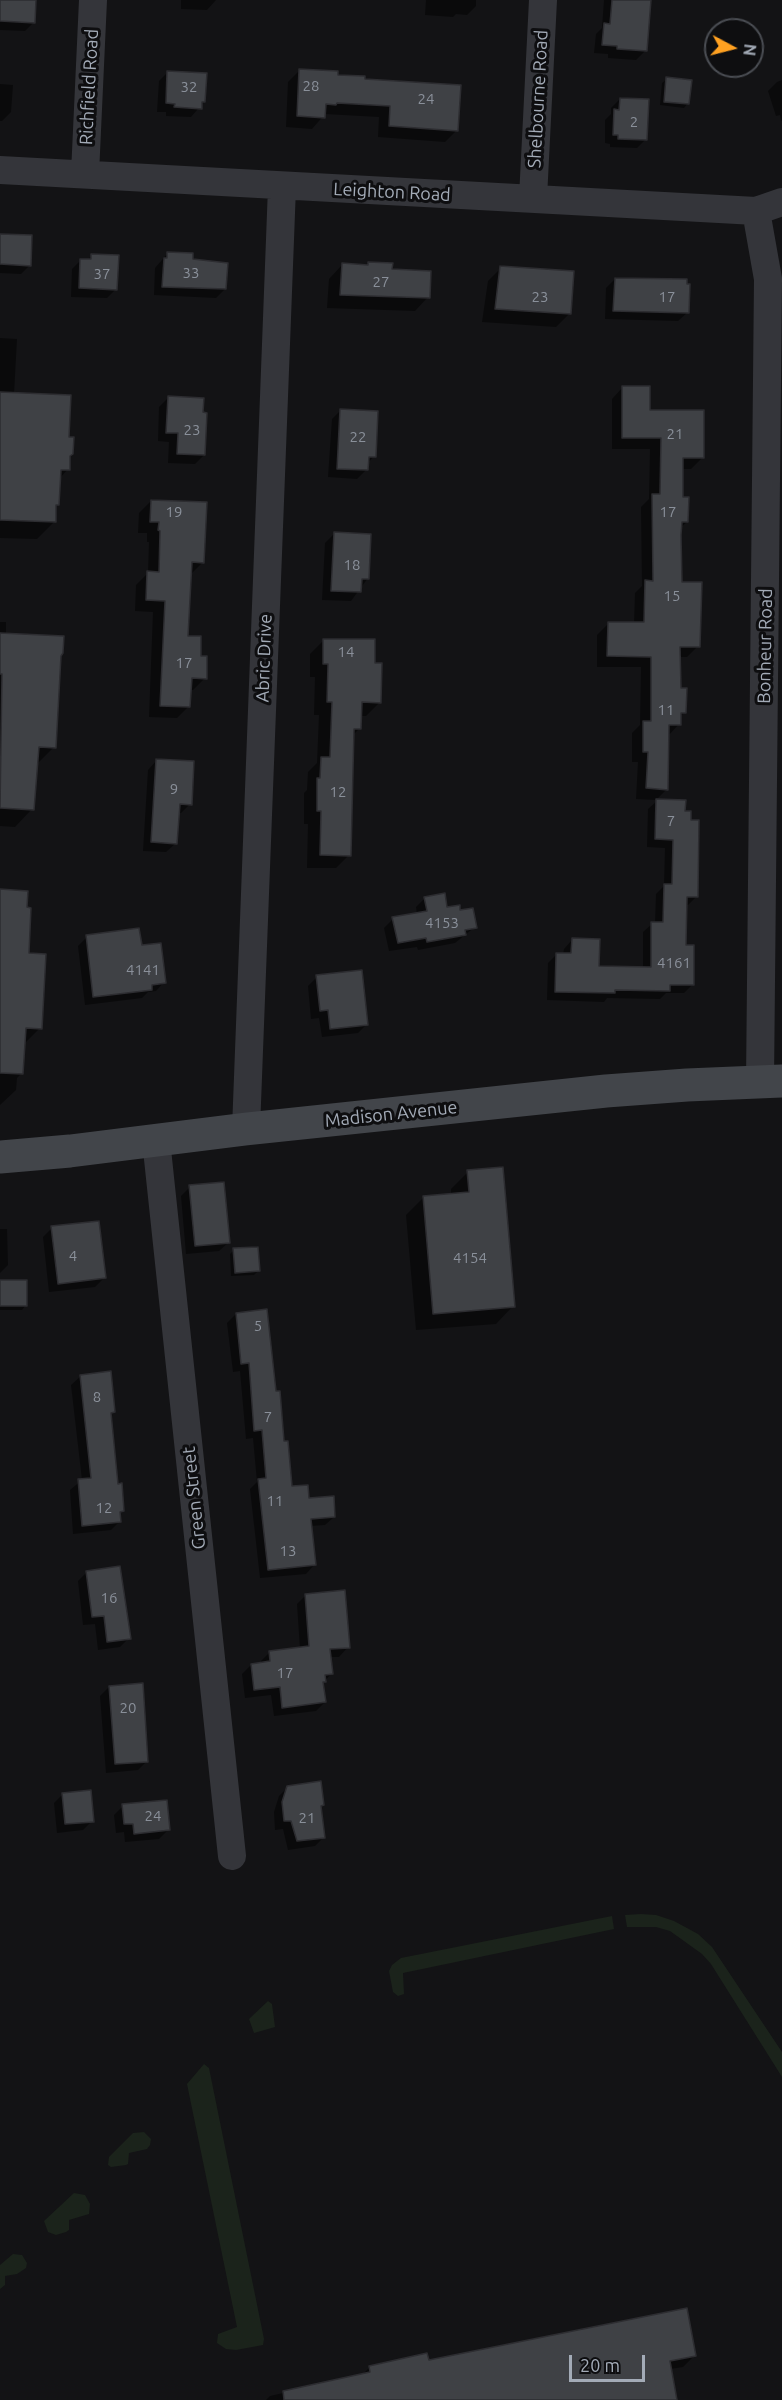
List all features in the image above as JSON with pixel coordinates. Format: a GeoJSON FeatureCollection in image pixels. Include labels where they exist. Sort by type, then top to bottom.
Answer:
{"type":"FeatureCollection","features":[{"type":"Feature","properties":{"kind":"street","name":"Richfield Road"},"geometry":{"type":"LineString","coordinates":[[85,174],[93,0]]}},
{"type":"Feature","properties":{"kind":"street","name":"Shelbourne Road"},"geometry":{"type":"LineString","coordinates":[[533,198],[543,0]]}},
{"type":"Feature","properties":{"kind":"street","name":"Leighton Road"},"geometry":{"type":"LineString","coordinates":[[0,170],[282,187],[769,207]]}},
{"type":"Feature","properties":{"kind":"street","name":"Abric Drive"},"geometry":{"type":"LineString","coordinates":[[246,1129],[282,187]]}},
{"type":"Feature","properties":{"kind":"street","name":"Bonheur Road"},"geometry":{"type":"LineString","coordinates":[[769,207],[771,1081]]}},
{"type":"Feature","properties":{"kind":"street","name":"Madison Avenue"},"geometry":{"type":"LineString","coordinates":[[0,1157],[606,1091],[771,1081]]}},
{"type":"Feature","properties":{"kind":"street","name":"Green Street"},"geometry":{"type":"LineString","coordinates":[[156,1140],[232,1856]]}},
{"type":"Feature","properties":{"kind":"shaded area"},"geometry":{"type":"Polygon","coordinates":[[[625,1915],[656,1915],[674,1921],[698,1934],[712,1947],[782,2052],[782,2077],[711,1964],[702,1954],[670,1931],[656,1927],[627,1927],[625,1915]]]}},
{"type":"Feature","properties":{"kind":"shaded area"},"geometry":{"type":"Polygon","coordinates":[[[612,1916],[614,1929],[403,1973],[404,1994],[398,1996],[393,1992],[389,1971],[392,1965],[401,1958],[612,1916]]]}},
{"type":"Feature","properties":{"kind":"shaded area"},"geometry":{"type":"Polygon","coordinates":[[[268,2001],[272,2004],[275,2027],[254,2033],[249,2019],[268,2001]]]}},
{"type":"Feature","properties":{"kind":"shaded area"},"geometry":{"type":"Polygon","coordinates":[[[204,2064],[209,2068],[264,2339],[263,2345],[236,2350],[226,2349],[217,2343],[218,2334],[237,2327],[187,2084],[204,2064]]]}},
{"type":"Feature","properties":{"kind":"shaded area"},"geometry":{"type":"Polygon","coordinates":[[[144,2132],[151,2139],[147,2149],[129,2153],[126,2165],[111,2167],[108,2165],[109,2157],[133,2133],[144,2132]]]}},
{"type":"Feature","properties":{"kind":"shaded area"},"geometry":{"type":"Polygon","coordinates":[[[74,2193],[85,2195],[90,2204],[89,2214],[69,2220],[69,2230],[66,2232],[56,2235],[48,2232],[44,2221],[74,2193]]]}},
{"type":"Feature","properties":{"kind":"shaded area"},"geometry":{"type":"Polygon","coordinates":[[[13,2254],[22,2255],[27,2263],[26,2268],[17,2274],[5,2276],[5,2285],[0,2289],[0,2265],[13,2254]]]}},
{"type":"Feature","properties":{"kind":"building"},"geometry":{"type":"Polygon","coordinates":[[[0,0],[36,0],[35,23],[0,21],[0,0]]]}},
{"type":"Feature","properties":{"kind":"building"},"geometry":{"type":"Polygon","coordinates":[[[612,0],[651,0],[647,51],[617,49],[617,46],[602,45],[604,23],[610,24],[612,0]]]}},
{"type":"Feature","properties":{"kind":"building"},"geometry":{"type":"Polygon","coordinates":[[[299,69],[338,71],[338,75],[365,76],[365,79],[461,85],[458,131],[389,126],[390,106],[326,104],[325,118],[297,116],[299,69]]]}},
{"type":"Feature","properties":{"kind":"building"},"geometry":{"type":"Polygon","coordinates":[[[167,71],[207,73],[205,102],[202,102],[202,109],[174,107],[175,104],[166,103],[167,71]]]}},
{"type":"Feature","properties":{"kind":"building"},"geometry":{"type":"Polygon","coordinates":[[[666,77],[692,80],[689,104],[664,102],[666,77]]]}},
{"type":"Feature","properties":{"kind":"building"},"geometry":{"type":"Polygon","coordinates":[[[620,98],[649,99],[647,140],[618,139],[618,135],[613,135],[614,109],[619,110],[620,98]]]}},
{"type":"Feature","properties":{"kind":"building"},"geometry":{"type":"Polygon","coordinates":[[[0,234],[32,235],[31,266],[0,264],[0,234]]]}},
{"type":"Feature","properties":{"kind":"building"},"geometry":{"type":"Polygon","coordinates":[[[167,252],[193,253],[193,259],[228,263],[226,289],[162,287],[164,258],[167,258],[167,252]]]}},
{"type":"Feature","properties":{"kind":"building"},"geometry":{"type":"Polygon","coordinates":[[[91,254],[119,255],[117,290],[79,288],[80,259],[91,259],[91,254]]]}},
{"type":"Feature","properties":{"kind":"building"},"geometry":{"type":"Polygon","coordinates":[[[368,262],[393,263],[392,269],[431,271],[430,298],[340,295],[342,263],[368,265],[368,262]]]}},
{"type":"Feature","properties":{"kind":"building"},"geometry":{"type":"Polygon","coordinates":[[[500,266],[574,271],[571,314],[495,309],[500,266]]]}},
{"type":"Feature","properties":{"kind":"building"},"geometry":{"type":"Polygon","coordinates":[[[615,278],[687,279],[687,284],[690,284],[689,313],[613,311],[615,278]]]}},
{"type":"Feature","properties":{"kind":"building"},"geometry":{"type":"Polygon","coordinates":[[[622,386],[650,386],[650,410],[704,410],[704,458],[683,458],[683,497],[689,497],[688,522],[682,522],[681,535],[682,582],[702,582],[700,647],[680,647],[681,688],[687,688],[686,713],[681,713],[681,725],[669,725],[668,790],[646,788],[648,752],[643,752],[643,721],[651,721],[651,657],[607,656],[608,622],[644,622],[645,580],[653,581],[652,494],[660,494],[661,438],[622,438],[622,386]]]}},
{"type":"Feature","properties":{"kind":"building"},"geometry":{"type":"Polygon","coordinates":[[[0,392],[71,395],[69,437],[74,437],[73,454],[70,456],[70,470],[61,470],[56,522],[0,520],[0,392]]]}},
{"type":"Feature","properties":{"kind":"building"},"geometry":{"type":"Polygon","coordinates":[[[168,396],[204,398],[203,412],[207,413],[205,455],[177,454],[178,433],[166,433],[168,396]]]}},
{"type":"Feature","properties":{"kind":"building"},"geometry":{"type":"Polygon","coordinates":[[[340,409],[378,411],[376,457],[369,457],[368,470],[337,469],[340,409]]]}},
{"type":"Feature","properties":{"kind":"building"},"geometry":{"type":"Polygon","coordinates":[[[151,500],[207,502],[204,563],[192,562],[188,636],[201,636],[201,656],[207,656],[207,679],[192,678],[190,707],[160,706],[165,601],[146,600],[147,571],[159,572],[159,522],[150,522],[151,500]]]}},
{"type":"Feature","properties":{"kind":"building"},"geometry":{"type":"Polygon","coordinates":[[[334,532],[371,534],[369,579],[362,579],[361,592],[331,591],[334,532]]]}},
{"type":"Feature","properties":{"kind":"building"},"geometry":{"type":"Polygon","coordinates":[[[0,633],[64,636],[56,748],[39,747],[34,810],[0,808],[2,674],[0,674],[0,633]]]}},
{"type":"Feature","properties":{"kind":"building"},"geometry":{"type":"Polygon","coordinates":[[[323,639],[375,639],[375,663],[382,663],[381,703],[362,702],[361,729],[354,729],[351,856],[320,855],[321,811],[317,811],[317,778],[320,778],[321,757],[330,757],[332,702],[327,702],[328,664],[323,664],[323,639]]]}},
{"type":"Feature","properties":{"kind":"building"},"geometry":{"type":"Polygon","coordinates":[[[156,759],[194,761],[192,805],[180,804],[177,844],[151,842],[156,759]]]}},
{"type":"Feature","properties":{"kind":"building"},"geometry":{"type":"Polygon","coordinates":[[[656,799],[686,800],[685,811],[691,811],[691,820],[699,820],[698,897],[687,897],[686,945],[694,945],[694,985],[670,985],[670,991],[555,992],[556,953],[571,953],[572,938],[600,939],[599,966],[651,967],[651,922],[663,922],[664,884],[672,884],[673,840],[655,839],[656,799]]]}},
{"type":"Feature","properties":{"kind":"building"},"geometry":{"type":"Polygon","coordinates":[[[0,889],[28,891],[27,907],[31,908],[29,953],[46,954],[42,1029],[26,1028],[23,1074],[0,1073],[0,889]]]}},
{"type":"Feature","properties":{"kind":"building"},"geometry":{"type":"Polygon","coordinates":[[[445,893],[447,907],[460,905],[460,910],[473,908],[477,928],[465,930],[466,935],[427,942],[426,938],[398,943],[392,917],[427,911],[424,897],[445,893]]]}},
{"type":"Feature","properties":{"kind":"building"},"geometry":{"type":"Polygon","coordinates":[[[139,928],[142,945],[161,943],[166,983],[152,985],[152,990],[93,997],[86,935],[139,928]]]}},
{"type":"Feature","properties":{"kind":"building"},"geometry":{"type":"Polygon","coordinates":[[[362,970],[368,1025],[330,1029],[328,1010],[320,1011],[316,975],[362,970]]]}},
{"type":"Feature","properties":{"kind":"building"},"geometry":{"type":"Polygon","coordinates":[[[503,1167],[515,1307],[433,1314],[423,1196],[469,1192],[467,1170],[503,1167]]]}},
{"type":"Feature","properties":{"kind":"building"},"geometry":{"type":"Polygon","coordinates":[[[224,1182],[230,1243],[195,1246],[189,1185],[224,1182]]]}},
{"type":"Feature","properties":{"kind":"building"},"geometry":{"type":"Polygon","coordinates":[[[99,1221],[106,1278],[58,1284],[51,1226],[99,1221]]]}},
{"type":"Feature","properties":{"kind":"building"},"geometry":{"type":"Polygon","coordinates":[[[258,1247],[260,1271],[235,1273],[233,1248],[258,1247]]]}},
{"type":"Feature","properties":{"kind":"building"},"geometry":{"type":"Polygon","coordinates":[[[0,1280],[27,1280],[27,1306],[0,1306],[0,1280]]]}},
{"type":"Feature","properties":{"kind":"building"},"geometry":{"type":"Polygon","coordinates":[[[267,1309],[276,1391],[280,1391],[284,1441],[288,1441],[292,1486],[308,1485],[309,1498],[334,1496],[335,1517],[311,1519],[316,1565],[268,1570],[258,1479],[266,1478],[262,1430],[254,1431],[249,1363],[241,1364],[236,1313],[267,1309]]]}},
{"type":"Feature","properties":{"kind":"building"},"geometry":{"type":"Polygon","coordinates":[[[111,1371],[115,1412],[111,1413],[118,1484],[122,1483],[124,1511],[120,1512],[121,1522],[82,1526],[78,1479],[91,1478],[80,1375],[111,1371]]]}},
{"type":"Feature","properties":{"kind":"building"},"geometry":{"type":"Polygon","coordinates":[[[120,1566],[131,1639],[107,1642],[104,1616],[92,1617],[86,1571],[120,1566]]]}},
{"type":"Feature","properties":{"kind":"building"},"geometry":{"type":"Polygon","coordinates":[[[345,1590],[350,1648],[330,1649],[333,1674],[325,1675],[326,1682],[323,1682],[326,1702],[282,1708],[280,1687],[254,1690],[251,1664],[270,1661],[269,1651],[309,1646],[305,1594],[345,1590]]]}},
{"type":"Feature","properties":{"kind":"building"},"geometry":{"type":"Polygon","coordinates":[[[143,1683],[148,1762],[115,1764],[109,1686],[143,1683]]]}},
{"type":"Feature","properties":{"kind":"building"},"geometry":{"type":"Polygon","coordinates":[[[321,1781],[325,1838],[297,1841],[291,1821],[284,1821],[282,1802],[287,1786],[321,1781]]]}},
{"type":"Feature","properties":{"kind":"building"},"geometry":{"type":"Polygon","coordinates":[[[91,1790],[94,1822],[65,1824],[62,1793],[91,1790]]]}},
{"type":"Feature","properties":{"kind":"building"},"geometry":{"type":"Polygon","coordinates":[[[167,1800],[170,1830],[134,1834],[133,1824],[124,1824],[122,1804],[167,1800]]]}},
{"type":"Feature","properties":{"kind":"building"},"geometry":{"type":"Polygon","coordinates":[[[687,2308],[696,2356],[670,2361],[677,2400],[284,2400],[283,2391],[370,2372],[369,2366],[427,2353],[429,2360],[687,2308]]]}}]}
